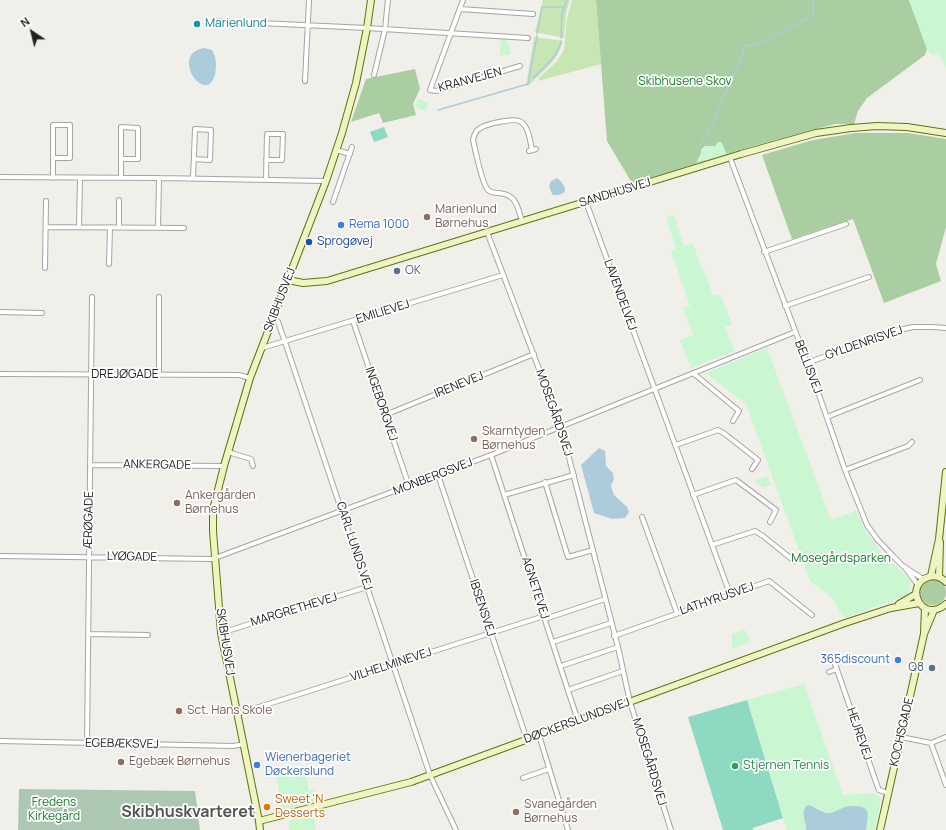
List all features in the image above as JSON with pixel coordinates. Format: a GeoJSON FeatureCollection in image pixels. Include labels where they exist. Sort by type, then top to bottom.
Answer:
{"type":"FeatureCollection","features":[{"type":"Feature","properties":{"kind":"street"},"geometry":{"type":"LineString","coordinates":[[306,81],[309,0]]}},
{"type":"Feature","properties":{"kind":"street","name":"SKIBHUSVEJ"},"geometry":{"type":"LineString","coordinates":[[260,830],[221,633],[215,558],[214,510],[224,466],[250,378],[326,181],[336,150],[356,83],[371,0]]}},
{"type":"Feature","properties":{"kind":"street"},"geometry":{"type":"LineString","coordinates":[[374,75],[385,29],[388,0]]}},
{"type":"Feature","properties":{"kind":"street","name":"KRANVEJEN"},"geometry":{"type":"LineString","coordinates":[[463,0],[430,90],[436,91],[520,66]]}},
{"type":"Feature","properties":{"kind":"street"},"geometry":{"type":"LineString","coordinates":[[460,9],[533,14]]}},
{"type":"Feature","properties":{"kind":"street"},"geometry":{"type":"LineString","coordinates":[[217,21],[528,38]]}},
{"type":"Feature","properties":{"kind":"street"},"geometry":{"type":"LineString","coordinates":[[522,221],[516,201],[512,197],[508,194],[493,193],[485,186],[473,140],[474,135],[479,129],[513,119],[520,120],[526,128],[532,150]]}},
{"type":"Feature","properties":{"kind":"street"},"geometry":{"type":"LineString","coordinates":[[53,158],[70,158],[70,125],[53,125],[53,158],[53,178]]}},
{"type":"Feature","properties":{"kind":"street","name":"SANDHUSVEJ"},"geometry":{"type":"LineString","coordinates":[[288,280],[303,283],[326,281],[816,133],[877,126],[907,127],[946,133]]}},
{"type":"Feature","properties":{"kind":"street"},"geometry":{"type":"LineString","coordinates":[[121,159],[138,159],[138,128],[121,127],[121,159],[121,178]]}},
{"type":"Feature","properties":{"kind":"street"},"geometry":{"type":"LineString","coordinates":[[193,179],[195,129],[211,130],[210,160],[194,160]]}},
{"type":"Feature","properties":{"kind":"street"},"geometry":{"type":"LineString","coordinates":[[266,160],[282,160],[282,134],[266,134],[266,160],[266,180]]}},
{"type":"Feature","properties":{"kind":"street"},"geometry":{"type":"LineString","coordinates":[[333,202],[352,147]]}},
{"type":"Feature","properties":{"kind":"street"},"geometry":{"type":"LineString","coordinates":[[336,150],[350,154]]}},
{"type":"Feature","properties":{"kind":"street","name":"BELLISVEJ"},"geometry":{"type":"LineString","coordinates":[[730,158],[764,252],[827,416],[845,470],[867,525],[877,539],[903,566],[918,585]]}},
{"type":"Feature","properties":{"kind":"street"},"geometry":{"type":"LineString","coordinates":[[0,177],[326,181]]}},
{"type":"Feature","properties":{"kind":"street"},"geometry":{"type":"LineString","coordinates":[[79,227],[80,178]]}},
{"type":"Feature","properties":{"kind":"street"},"geometry":{"type":"LineString","coordinates":[[158,228],[159,178]]}},
{"type":"Feature","properties":{"kind":"street"},"geometry":{"type":"LineString","coordinates":[[119,200],[119,227]]}},
{"type":"Feature","properties":{"kind":"street"},"geometry":{"type":"LineString","coordinates":[[45,268],[46,201]]}},
{"type":"Feature","properties":{"kind":"street","name":"LAVENDELVEJ"},"geometry":{"type":"LineString","coordinates":[[586,202],[730,594]]}},
{"type":"Feature","properties":{"kind":"street"},"geometry":{"type":"LineString","coordinates":[[764,252],[846,224]]}},
{"type":"Feature","properties":{"kind":"street"},"geometry":{"type":"LineString","coordinates":[[46,227],[184,228]]}},
{"type":"Feature","properties":{"kind":"street"},"geometry":{"type":"LineString","coordinates":[[109,264],[110,228]]}},
{"type":"Feature","properties":{"kind":"street","name":"MOSEGÅRDSVEJ"},"geometry":{"type":"LineString","coordinates":[[487,232],[561,427],[618,647],[630,702],[670,830]]}},
{"type":"Feature","properties":{"kind":"street","name":"EMILIEVEJ"},"geometry":{"type":"LineString","coordinates":[[262,348],[353,322],[503,275]]}},
{"type":"Feature","properties":{"kind":"street"},"geometry":{"type":"LineString","coordinates":[[785,306],[869,277]]}},
{"type":"Feature","properties":{"kind":"street","name":"ÆRØGADE"},"geometry":{"type":"LineString","coordinates":[[87,744],[92,297]]}},
{"type":"Feature","properties":{"kind":"street"},"geometry":{"type":"LineString","coordinates":[[159,297],[159,375]]}},
{"type":"Feature","properties":{"kind":"street"},"geometry":{"type":"LineString","coordinates":[[0,312],[42,313]]}},
{"type":"Feature","properties":{"kind":"street","name":"CARL LUNDS VEJ"},"geometry":{"type":"LineString","coordinates":[[274,318],[278,322],[285,342],[430,775],[456,830]]}},
{"type":"Feature","properties":{"kind":"street","name":"INGEBORGVEJ"},"geometry":{"type":"LineString","coordinates":[[353,322],[409,486]]}},
{"type":"Feature","properties":{"kind":"street","name":"GYLDENRISVEJ"},"geometry":{"type":"LineString","coordinates":[[807,363],[894,331],[913,327],[946,328]]}},
{"type":"Feature","properties":{"kind":"street","name":"MONBERGSVEJ"},"geometry":{"type":"LineString","coordinates":[[215,558],[491,455],[795,332]]}},
{"type":"Feature","properties":{"kind":"street","name":"IRENEVEJ"},"geometry":{"type":"LineString","coordinates":[[384,415],[534,354]]}},
{"type":"Feature","properties":{"kind":"street"},"geometry":{"type":"LineString","coordinates":[[693,373],[739,411],[733,421]]}},
{"type":"Feature","properties":{"kind":"street","name":"DREJØGADE"},"geometry":{"type":"LineString","coordinates":[[0,374],[240,375],[250,378]]}},
{"type":"Feature","properties":{"kind":"street"},"geometry":{"type":"LineString","coordinates":[[827,416],[920,380]]}},
{"type":"Feature","properties":{"kind":"street"},"geometry":{"type":"LineString","coordinates":[[676,445],[718,430],[758,460],[752,469]]}},
{"type":"Feature","properties":{"kind":"street"},"geometry":{"type":"LineString","coordinates":[[845,470],[908,446],[912,442]]}},
{"type":"Feature","properties":{"kind":"street"},"geometry":{"type":"LineString","coordinates":[[228,452],[251,459],[253,466]]}},
{"type":"Feature","properties":{"kind":"street","name":"AGNETEVEJ"},"geometry":{"type":"LineString","coordinates":[[491,455],[578,721]]}},
{"type":"Feature","properties":{"kind":"street","name":"ANKERGADE"},"geometry":{"type":"LineString","coordinates":[[90,464],[224,466]]}},
{"type":"Feature","properties":{"kind":"street"},"geometry":{"type":"LineString","coordinates":[[931,576],[939,539],[946,472]]}},
{"type":"Feature","properties":{"kind":"street","name":"IBSENSVEJ"},"geometry":{"type":"LineString","coordinates":[[438,475],[526,740]]}},
{"type":"Feature","properties":{"kind":"street"},"geometry":{"type":"LineString","coordinates":[[504,495],[545,482],[574,475]]}},
{"type":"Feature","properties":{"kind":"street"},"geometry":{"type":"LineString","coordinates":[[693,495],[736,480],[776,510],[770,522]]}},
{"type":"Feature","properties":{"kind":"street"},"geometry":{"type":"LineString","coordinates":[[545,482],[568,557],[592,550]]}},
{"type":"Feature","properties":{"kind":"street"},"geometry":{"type":"LineString","coordinates":[[642,517],[677,613]]}},
{"type":"Feature","properties":{"kind":"street"},"geometry":{"type":"LineString","coordinates":[[712,546],[755,531],[794,561]]}},
{"type":"Feature","properties":{"kind":"street"},"geometry":{"type":"LineString","coordinates":[[939,539],[944,579],[931,576],[923,579],[918,585],[916,594],[919,603],[925,608],[934,610],[941,608],[946,604]]}},
{"type":"Feature","properties":{"kind":"street","name":"LYØGADE"},"geometry":{"type":"LineString","coordinates":[[0,556],[215,558]]}},
{"type":"Feature","properties":{"kind":"street","name":"BELLISVEJ"},"geometry":{"type":"LineString","coordinates":[[903,566],[923,579]]}},
{"type":"Feature","properties":{"kind":"street","name":"LATHYRUSVEJ"},"geometry":{"type":"LineString","coordinates":[[614,636],[730,594],[769,582],[812,615]]}},
{"type":"Feature","properties":{"kind":"street","name":"MARGRETHEVEJ"},"geometry":{"type":"LineString","coordinates":[[221,633],[367,587]]}},
{"type":"Feature","properties":{"kind":"street","name":"DØCKERSLUNDSVEJ"},"geometry":{"type":"LineString","coordinates":[[891,608],[916,594]]}},
{"type":"Feature","properties":{"kind":"street"},"geometry":{"type":"LineString","coordinates":[[544,617],[605,599]]}},
{"type":"Feature","properties":{"kind":"street","name":"DØCKERSLUNDSVEJ"},"geometry":{"type":"LineString","coordinates":[[259,821],[390,788],[430,775],[833,628],[891,608],[919,603]]}},
{"type":"Feature","properties":{"kind":"street","name":"KOCHSGADE"},"geometry":{"type":"LineString","coordinates":[[924,634],[925,608]]}},
{"type":"Feature","properties":{"kind":"street","name":"KOCHSGADE"},"geometry":{"type":"LineString","coordinates":[[880,830],[924,634],[934,610]]}},
{"type":"Feature","properties":{"kind":"street","name":"VILHELMINEVEJ"},"geometry":{"type":"LineString","coordinates":[[237,714],[544,617]]}},
{"type":"Feature","properties":{"kind":"street"},"geometry":{"type":"LineString","coordinates":[[553,642],[611,623]]}},
{"type":"Feature","properties":{"kind":"street"},"geometry":{"type":"LineString","coordinates":[[88,634],[148,635]]}},
{"type":"Feature","properties":{"kind":"street"},"geometry":{"type":"LineString","coordinates":[[561,666],[618,647]]}},
{"type":"Feature","properties":{"kind":"street","name":"HEJREVEJ"},"geometry":{"type":"LineString","coordinates":[[834,661],[879,790],[888,793]]}},
{"type":"Feature","properties":{"kind":"street"},"geometry":{"type":"LineString","coordinates":[[829,672],[837,669]]}},
{"type":"Feature","properties":{"kind":"street"},"geometry":{"type":"LineString","coordinates":[[568,690],[623,671]]}},
{"type":"Feature","properties":{"kind":"street"},"geometry":{"type":"LineString","coordinates":[[539,735],[568,830]]}},
{"type":"Feature","properties":{"kind":"street"},"geometry":{"type":"LineString","coordinates":[[901,737],[932,743],[946,737]]}},
{"type":"Feature","properties":{"kind":"street","name":"EGEBÆKSVEJ"},"geometry":{"type":"LineString","coordinates":[[0,741],[233,746],[244,744]]}},
{"type":"Feature","properties":{"kind":"street"},"geometry":{"type":"LineString","coordinates":[[932,743],[946,785]]}},
{"type":"Feature","properties":{"kind":"street"},"geometry":{"type":"LineString","coordinates":[[523,778],[549,769]]}},
{"type":"Feature","properties":{"kind":"green space"},"geometry":{"type":"Polygon","coordinates":[[[543,0],[570,0],[566,13],[564,38],[535,32],[543,0]]]}},
{"type":"Feature","properties":{"kind":"green space"},"geometry":{"type":"Polygon","coordinates":[[[572,0],[596,0],[601,64],[538,81],[539,78],[557,61],[564,50],[567,19],[572,0]]]}},
{"type":"Feature","properties":{"kind":"green space","name":"Skibhusene Skov"},"geometry":{"type":"Polygon","coordinates":[[[596,0],[909,0],[927,49],[925,55],[867,98],[858,111],[854,124],[835,124],[757,145],[632,183],[607,141],[596,0]]]}},
{"type":"Feature","properties":{"kind":"green space"},"geometry":{"type":"Polygon","coordinates":[[[909,0],[946,0],[946,67],[938,52],[933,56],[927,49],[909,0]]]}},
{"type":"Feature","properties":{"kind":"green space"},"geometry":{"type":"Polygon","coordinates":[[[534,37],[563,41],[554,60],[529,85],[526,86],[534,37]]]}},
{"type":"Feature","properties":{"kind":"green space"},"geometry":{"type":"Polygon","coordinates":[[[501,38],[507,39],[510,55],[500,55],[501,38]]]}},
{"type":"Feature","properties":{"kind":"green space"},"geometry":{"type":"Polygon","coordinates":[[[415,69],[420,89],[413,104],[416,115],[383,123],[379,113],[351,122],[366,79],[415,69]]]}},
{"type":"Feature","properties":{"kind":"green space"},"geometry":{"type":"Polygon","coordinates":[[[418,99],[429,103],[426,111],[415,107],[418,99]]]}},
{"type":"Feature","properties":{"kind":"green space"},"geometry":{"type":"Polygon","coordinates":[[[384,127],[388,137],[374,142],[370,132],[384,127]]]}},
{"type":"Feature","properties":{"kind":"green space"},"geometry":{"type":"Polygon","coordinates":[[[856,133],[908,133],[946,139],[946,227],[936,264],[941,281],[884,303],[853,219],[792,239],[762,155],[813,140],[856,133]]]}},
{"type":"Feature","properties":{"kind":"green space"},"geometry":{"type":"Polygon","coordinates":[[[718,142],[721,142],[727,154],[696,163],[701,153],[701,149],[705,146],[715,146],[718,142]]]}},
{"type":"Feature","properties":{"kind":"green space"},"geometry":{"type":"Polygon","coordinates":[[[674,215],[684,246],[693,243],[713,296],[720,294],[732,324],[725,327],[735,351],[691,368],[680,340],[693,335],[683,308],[690,306],[671,251],[676,248],[666,217],[674,215]]]}},
{"type":"Feature","properties":{"kind":"green space","name":"Mosegårdsparken"},"geometry":{"type":"Polygon","coordinates":[[[767,348],[831,520],[856,511],[870,538],[884,555],[911,581],[908,595],[844,618],[831,597],[810,581],[746,404],[706,373],[767,348]]]}},
{"type":"Feature","properties":{"kind":"green space"},"geometry":{"type":"Polygon","coordinates":[[[768,476],[771,485],[763,488],[756,483],[755,480],[768,476]]]}},
{"type":"Feature","properties":{"kind":"green space"},"geometry":{"type":"Polygon","coordinates":[[[933,579],[942,583],[946,592],[942,601],[933,605],[924,601],[920,592],[924,583],[933,579]]]}},
{"type":"Feature","properties":{"kind":"green space"},"geometry":{"type":"Polygon","coordinates":[[[745,630],[750,642],[732,649],[732,634],[745,630]]]}},
{"type":"Feature","properties":{"kind":"green space"},"geometry":{"type":"Polygon","coordinates":[[[804,684],[843,795],[875,793],[881,799],[875,830],[866,830],[868,818],[867,810],[827,813],[813,807],[803,814],[807,826],[806,830],[787,830],[747,700],[804,684]]]}},
{"type":"Feature","properties":{"kind":"green space","name":"Stjernen Tennis"},"geometry":{"type":"Polygon","coordinates":[[[747,700],[783,818],[753,828],[753,830],[723,830],[688,717],[747,700]]]}},
{"type":"Feature","properties":{"kind":"green space"},"geometry":{"type":"Polygon","coordinates":[[[305,771],[309,791],[314,790],[316,802],[280,810],[278,800],[281,799],[276,777],[305,771]]]}},
{"type":"Feature","properties":{"kind":"green space","name":"Fredens Kirkegård"},"geometry":{"type":"Polygon","coordinates":[[[19,789],[195,791],[200,830],[18,830],[19,789]]]}},
{"type":"Feature","properties":{"kind":"green space"},"geometry":{"type":"Polygon","coordinates":[[[313,815],[316,830],[289,830],[289,821],[313,815]]]}},
{"type":"Feature","properties":{"kind":"water"},"geometry":{"type":"Polygon","coordinates":[[[204,48],[212,50],[216,64],[215,74],[211,83],[205,85],[193,76],[189,59],[194,52],[204,48]]]}},
{"type":"Feature","properties":{"kind":"water"},"geometry":{"type":"Polygon","coordinates":[[[557,178],[563,184],[565,192],[559,195],[553,195],[550,190],[550,185],[551,181],[557,178]]]}},
{"type":"Feature","properties":{"kind":"water"},"geometry":{"type":"Polygon","coordinates":[[[599,448],[605,451],[606,466],[613,473],[614,479],[611,486],[614,495],[627,507],[629,512],[625,518],[612,519],[594,513],[581,465],[599,448]]]}},
{"type":"Feature","properties":{"kind":"water"},"geometry":{"type":"Polygon","coordinates":[[[809,805],[827,813],[834,812],[847,806],[860,806],[868,813],[866,830],[806,830],[804,809],[809,805]]]}},
{"type":"Feature","properties":{"kind":"waterway"},"geometry":{"type":"LineString","coordinates":[[561,38],[562,14],[567,0]]}},
{"type":"Feature","properties":{"kind":"waterway"},"geometry":{"type":"LineString","coordinates":[[699,148],[713,123],[742,57],[744,46],[759,43],[813,15],[813,0]]}},
{"type":"Feature","properties":{"kind":"waterway"},"geometry":{"type":"LineString","coordinates":[[537,34],[542,7],[564,7]]}},
{"type":"Feature","properties":{"kind":"waterway"},"geometry":{"type":"LineString","coordinates":[[438,110],[528,84],[537,36]]}},
{"type":"Feature","properties":{"kind":"waterway"},"geometry":{"type":"LineString","coordinates":[[533,78],[554,57],[561,41]]}},
{"type":"Feature","properties":{"kind":"place","name":"Marienlund"},"geometry":{"type":"Point","coordinates":[197,24]}},
{"type":"Feature","properties":{"kind":"place","name":"Marienlund Børnehus"},"geometry":{"type":"Point","coordinates":[427,217]}},
{"type":"Feature","properties":{"kind":"place","name":"Rema 1000"},"geometry":{"type":"Point","coordinates":[341,225]}},
{"type":"Feature","properties":{"kind":"place","name":"Sprogøvej"},"geometry":{"type":"Point","coordinates":[309,242]}},
{"type":"Feature","properties":{"kind":"place","name":"OK"},"geometry":{"type":"Point","coordinates":[397,271]}},
{"type":"Feature","properties":{"kind":"place","name":"Skarntyden Børnehus"},"geometry":{"type":"Point","coordinates":[474,439]}},
{"type":"Feature","properties":{"kind":"place","name":"Ankergården Børnehus"},"geometry":{"type":"Point","coordinates":[177,503]}},
{"type":"Feature","properties":{"kind":"place","name":"365discount"},"geometry":{"type":"Point","coordinates":[898,660]}},
{"type":"Feature","properties":{"kind":"place","name":"Q8"},"geometry":{"type":"Point","coordinates":[932,668]}},
{"type":"Feature","properties":{"kind":"place","name":"Sct. Hans Skole"},"geometry":{"type":"Point","coordinates":[179,711]}},
{"type":"Feature","properties":{"kind":"place","name":"Egebæk Børnehus"},"geometry":{"type":"Point","coordinates":[121,762]}},
{"type":"Feature","properties":{"kind":"place","name":"Wienerbageriet Døckerslund"},"geometry":{"type":"Point","coordinates":[257,765]}},
{"type":"Feature","properties":{"kind":"place","name":"Stjernen Tennis"},"geometry":{"type":"Point","coordinates":[735,766]}},
{"type":"Feature","properties":{"kind":"place","name":"Sweet 'N Desserts"},"geometry":{"type":"Point","coordinates":[267,807]}},
{"type":"Feature","properties":{"kind":"place","name":"Svanegården Børnehus"},"geometry":{"type":"Point","coordinates":[516,812]}},
{"type":"Feature","properties":{"kind":"district","name":"Skibhuskvarteret"},"geometry":{"type":"Point","coordinates":[188,813]}}]}
